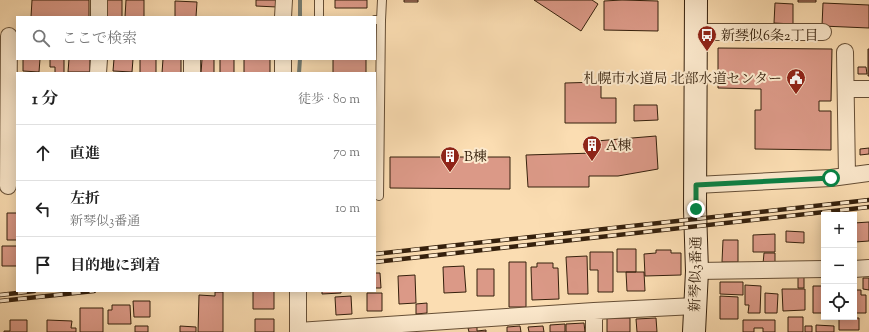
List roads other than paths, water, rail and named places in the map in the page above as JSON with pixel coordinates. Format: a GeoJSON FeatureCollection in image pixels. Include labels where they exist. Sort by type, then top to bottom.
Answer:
{"type":"FeatureCollection","features":[{"type":"Feature","properties":{"kind":"street"},"geometry":{"type":"LineString","coordinates":[[99,0],[99,16]]}},
{"type":"Feature","properties":{"kind":"street"},"geometry":{"type":"LineString","coordinates":[[283,16],[284,0]]}},
{"type":"Feature","properties":{"kind":"street","name":"新琴似3番通"},"geometry":{"type":"LineString","coordinates":[[694,332],[697,271],[696,0]]}},
{"type":"Feature","properties":{"kind":"street"},"geometry":{"type":"LineString","coordinates":[[696,32],[822,32]]}},
{"type":"Feature","properties":{"kind":"street"},"geometry":{"type":"LineString","coordinates":[[8,186],[9,36]]}},
{"type":"Feature","properties":{"kind":"street"},"geometry":{"type":"LineString","coordinates":[[845,52],[847,176]]}},
{"type":"Feature","properties":{"kind":"street"},"geometry":{"type":"LineString","coordinates":[[98,60],[98,72]]}},
{"type":"Feature","properties":{"kind":"street"},"geometry":{"type":"LineString","coordinates":[[192,60],[192,72]]}},
{"type":"Feature","properties":{"kind":"street"},"geometry":{"type":"LineString","coordinates":[[283,60],[283,72]]}},
{"type":"Feature","properties":{"kind":"street"},"geometry":{"type":"LineString","coordinates":[[846,89],[869,89]]}},
{"type":"Feature","properties":{"kind":"street"},"geometry":{"type":"LineString","coordinates":[[696,185],[847,176],[869,173]]}},
{"type":"Feature","properties":{"kind":"street"},"geometry":{"type":"LineString","coordinates":[[857,269],[869,268]]}},
{"type":"Feature","properties":{"kind":"street"},"geometry":{"type":"LineString","coordinates":[[697,271],[821,269]]}},
{"type":"Feature","properties":{"kind":"street"},"geometry":{"type":"LineString","coordinates":[[298,292],[298,332],[496,325],[594,311],[695,306]]}},
{"type":"Feature","properties":{"kind":"street"},"geometry":{"type":"LineString","coordinates":[[594,311],[594,332]]}},
{"type":"Feature","properties":{"kind":"lane"},"geometry":{"type":"LineString","coordinates":[[319,0],[319,16]]}},
{"type":"Feature","properties":{"kind":"lane"},"geometry":{"type":"LineString","coordinates":[[379,196],[378,20],[382,0]]}},
{"type":"Feature","properties":{"kind":"waterway"},"geometry":{"type":"LineString","coordinates":[[300,0],[300,16]]}},
{"type":"Feature","properties":{"kind":"waterway"},"geometry":{"type":"LineString","coordinates":[[299,72],[300,60]]}},
{"type":"Feature","properties":{"kind":"railway"},"geometry":{"type":"LineString","coordinates":[[376,254],[869,200]]}},
{"type":"Feature","properties":{"kind":"railway"},"geometry":{"type":"LineString","coordinates":[[376,262],[869,207]]}},
{"type":"Feature","properties":{"kind":"railway"},"geometry":{"type":"LineString","coordinates":[[0,295],[26,292]]}},
{"type":"Feature","properties":{"kind":"railway"},"geometry":{"type":"LineString","coordinates":[[0,301],[85,292]]}},
{"type":"Feature","properties":{"kind":"place","name":"新琴似6条2丁目"},"geometry":{"type":"Point","coordinates":[707,52]}},
{"type":"Feature","properties":{"kind":"place","name":"札幌市水道局 北部水道センター"},"geometry":{"type":"Point","coordinates":[796,95]}},
{"type":"Feature","properties":{"kind":"place","name":"A棟"},"geometry":{"type":"Point","coordinates":[592,162]}},
{"type":"Feature","properties":{"kind":"place","name":"B棟"},"geometry":{"type":"Point","coordinates":[450,173]}}]}
